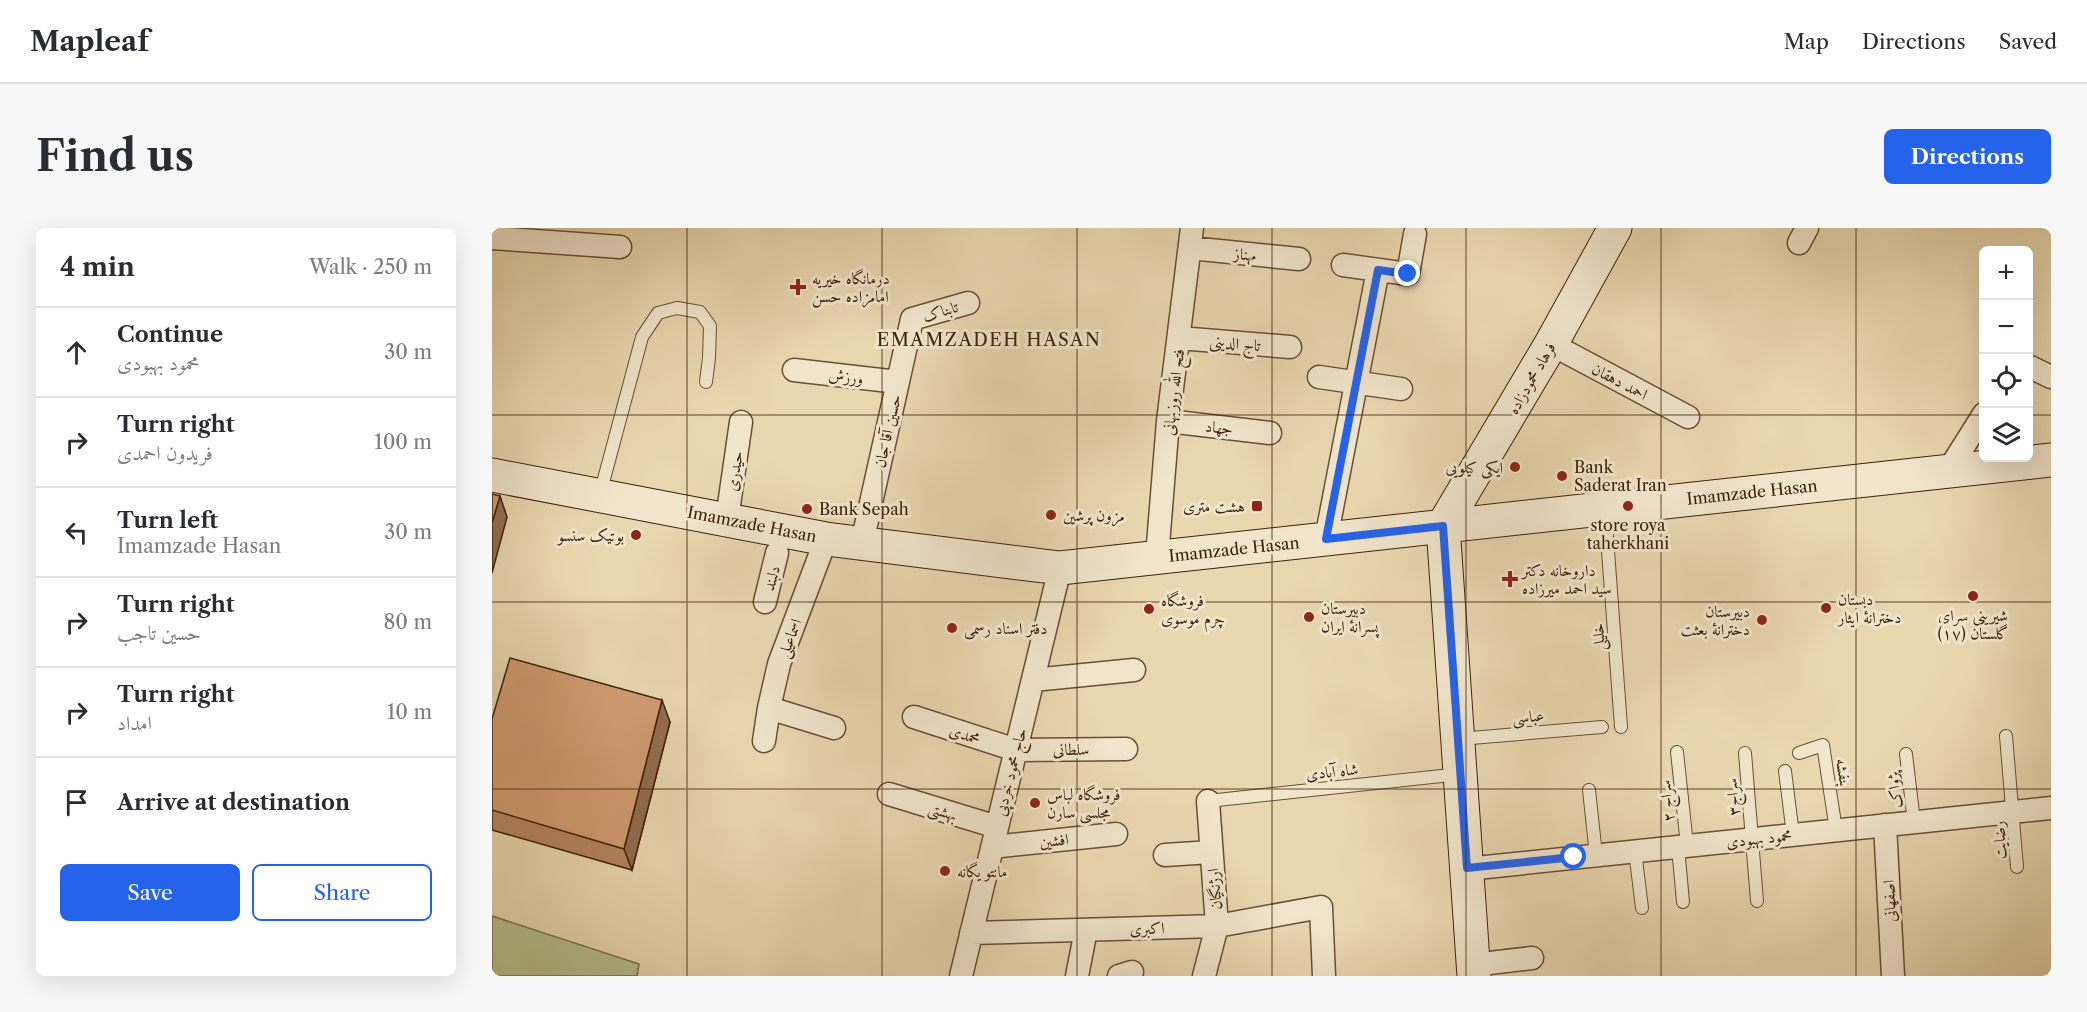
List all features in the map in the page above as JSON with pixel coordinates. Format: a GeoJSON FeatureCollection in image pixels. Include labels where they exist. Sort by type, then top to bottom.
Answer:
{"type":"FeatureCollection","features":[{"type":"Feature","properties":{"kind":"main road","name":"فرهاد محمودزاده"},"geometry":{"type":"LineString","coordinates":[[1443,526],[1551,344],[1605,231]]}},
{"type":"Feature","properties":{"kind":"main road","name":"Imamzade Hasan"},"geometry":{"type":"LineString","coordinates":[[492,475],[826,539],[1060,568],[2051,460]]}},
{"type":"Feature","properties":{"kind":"main road"},"geometry":{"type":"LineString","coordinates":[[1443,526],[1473,970]]}},
{"type":"Feature","properties":{"kind":"street"},"geometry":{"type":"LineString","coordinates":[[1342,265],[1408,274],[1415,234]]}},
{"type":"Feature","properties":{"kind":"street"},"geometry":{"type":"LineString","coordinates":[[492,238],[620,247]]}},
{"type":"Feature","properties":{"kind":"street","name":"مهناز"},"geometry":{"type":"LineString","coordinates":[[1191,238],[1299,259]]}},
{"type":"Feature","properties":{"kind":"street","name":"فتح الله روزبهانی"},"geometry":{"type":"LineString","coordinates":[[1157,557],[1168,422],[1191,238]]}},
{"type":"Feature","properties":{"kind":"street"},"geometry":{"type":"LineString","coordinates":[[1326,539],[1378,270]]}},
{"type":"Feature","properties":{"kind":"street","name":"تابناک"},"geometry":{"type":"LineString","coordinates":[[912,320],[968,303]]}},
{"type":"Feature","properties":{"kind":"street","name":"حسین آقا جان"},"geometry":{"type":"LineString","coordinates":[[862,543],[912,320]]}},
{"type":"Feature","properties":{"kind":"street","name":"تاج الدینی"},"geometry":{"type":"LineString","coordinates":[[1179,338],[1290,347]]}},
{"type":"Feature","properties":{"kind":"street","name":"احمد دهقان"},"geometry":{"type":"LineString","coordinates":[[1551,344],[1688,417]]}},
{"type":"Feature","properties":{"kind":"street"},"geometry":{"type":"LineString","coordinates":[[2033,368],[2051,377]]}},
{"type":"Feature","properties":{"kind":"street","name":"ورزش"},"geometry":{"type":"LineString","coordinates":[[794,370],[898,382]]}},
{"type":"Feature","properties":{"kind":"street"},"geometry":{"type":"LineString","coordinates":[[1319,377],[1401,389]]}},
{"type":"Feature","properties":{"kind":"street"},"geometry":{"type":"LineString","coordinates":[[1948,471],[1979,421]]}},
{"type":"Feature","properties":{"kind":"street","name":"جهاد"},"geometry":{"type":"LineString","coordinates":[[1168,422],[1270,433]]}},
{"type":"Feature","properties":{"kind":"street","name":"حیدری"},"geometry":{"type":"LineString","coordinates":[[727,519],[741,423]]}},
{"type":"Feature","properties":{"kind":"street","name":"اسماعیلی"},"geometry":{"type":"LineString","coordinates":[[764,741],[779,664],[826,539]]}},
{"type":"Feature","properties":{"kind":"street","name":"دلبند"},"geometry":{"type":"LineString","coordinates":[[765,602],[777,553]]}},
{"type":"Feature","properties":{"kind":"street","name":"حاج محمود خردپی"},"geometry":{"type":"LineString","coordinates":[[961,976],[1060,568]]}},
{"type":"Feature","properties":{"kind":"street"},"geometry":{"type":"LineString","coordinates":[[1033,680],[1134,670]]}},
{"type":"Feature","properties":{"kind":"street"},"geometry":{"type":"LineString","coordinates":[[769,708],[834,728]]}},
{"type":"Feature","properties":{"kind":"street","name":"محمدی"},"geometry":{"type":"LineString","coordinates":[[914,717],[1016,750]]}},
{"type":"Feature","properties":{"kind":"street","name":"سلطانی"},"geometry":{"type":"LineString","coordinates":[[1016,750],[1126,749]]}},
{"type":"Feature","properties":{"kind":"street","name":"بهشتی"},"geometry":{"type":"LineString","coordinates":[[889,794],[995,837]]}},
{"type":"Feature","properties":{"kind":"street","name":"ارژنگیان"},"geometry":{"type":"LineString","coordinates":[[1204,976],[1217,926],[1208,801]]}},
{"type":"Feature","properties":{"kind":"street","name":"محمود بهبودی"},"geometry":{"type":"LineString","coordinates":[[1467,868],[2051,808]]}},
{"type":"Feature","properties":{"kind":"street","name":"اصفهانی"},"geometry":{"type":"LineString","coordinates":[[1885,825],[1893,976]]}},
{"type":"Feature","properties":{"kind":"street","name":"افشین"},"geometry":{"type":"LineString","coordinates":[[995,837],[1116,834]]}},
{"type":"Feature","properties":{"kind":"street"},"geometry":{"type":"LineString","coordinates":[[1165,855],[1211,852]]}},
{"type":"Feature","properties":{"kind":"street","name":"اکبری"},"geometry":{"type":"LineString","coordinates":[[971,933],[1217,926],[1321,907],[1324,976]]}},
{"type":"Feature","properties":{"kind":"street"},"geometry":{"type":"LineString","coordinates":[[1077,976],[1086,930]]}},
{"type":"Feature","properties":{"kind":"street"},"geometry":{"type":"LineString","coordinates":[[1473,970],[1532,958]]}},
{"type":"Feature","properties":{"kind":"lane"},"geometry":{"type":"LineString","coordinates":[[599,495],[642,337],[658,313],[677,308],[700,312],[710,326],[706,382]]}},
{"type":"Feature","properties":{"kind":"lane","name":"خلیلی"},"geometry":{"type":"LineString","coordinates":[[1605,508],[1621,727]]}},
{"type":"Feature","properties":{"kind":"lane","name":"عباسی"},"geometry":{"type":"LineString","coordinates":[[1458,739],[1602,727]]}},
{"type":"Feature","properties":{"kind":"lane","name":"رضایت"},"geometry":{"type":"LineString","coordinates":[[2006,736],[2017,867]]}},
{"type":"Feature","properties":{"kind":"lane","name":"بنفشه"},"geometry":{"type":"LineString","coordinates":[[1798,753],[1823,745],[1836,830]]}},
{"type":"Feature","properties":{"kind":"lane","name":"سراج ۲"},"geometry":{"type":"LineString","coordinates":[[1677,752],[1683,846],[1683,902]]}},
{"type":"Feature","properties":{"kind":"lane","name":"سراج۳"},"geometry":{"type":"LineString","coordinates":[[1745,753],[1757,901]]}},
{"type":"Feature","properties":{"kind":"lane","name":"پژواک"},"geometry":{"type":"LineString","coordinates":[[1906,754],[1914,822]]}},
{"type":"Feature","properties":{"kind":"lane"},"geometry":{"type":"LineString","coordinates":[[1785,771],[1793,835]]}},
{"type":"Feature","properties":{"kind":"lane","name":"شاه آبادی"},"geometry":{"type":"LineString","coordinates":[[1208,801],[1461,774]]}},
{"type":"Feature","properties":{"kind":"lane"},"geometry":{"type":"LineString","coordinates":[[1589,790],[1596,855]]}},
{"type":"Feature","properties":{"kind":"lane"},"geometry":{"type":"LineString","coordinates":[[1635,851],[1642,908]]}},
{"type":"Feature","properties":{"kind":"green space"},"geometry":{"type":"Polygon","coordinates":[[[492,916],[639,964],[637,976],[492,976],[492,916]]]}},
{"type":"Feature","properties":{"kind":"building"},"geometry":{"type":"Polygon","coordinates":[[[492,494],[500,496],[492,523],[492,494]]]}},
{"type":"Feature","properties":{"kind":"building"},"geometry":{"type":"Polygon","coordinates":[[[510,658],[662,700],[624,849],[492,810],[492,719],[510,658]]]}},
{"type":"Feature","properties":{"kind":"place","name":"درمانگاه خیریه امامزاده حسن"},"geometry":{"type":"Point","coordinates":[798,287]}},
{"type":"Feature","properties":{"kind":"place","name":"ایکی کیلویی"},"geometry":{"type":"Point","coordinates":[1515,467]}},
{"type":"Feature","properties":{"kind":"place","name":"Bank Saderat Iran"},"geometry":{"type":"Point","coordinates":[1562,476]}},
{"type":"Feature","properties":{"kind":"place","name":"هشت متری"},"geometry":{"type":"Point","coordinates":[1257,506]}},
{"type":"Feature","properties":{"kind":"place","name":"store roya taherkhani"},"geometry":{"type":"Point","coordinates":[1628,506]}},
{"type":"Feature","properties":{"kind":"place","name":"Bank Sepah"},"geometry":{"type":"Point","coordinates":[807,509]}},
{"type":"Feature","properties":{"kind":"place","name":"مزون پرشین"},"geometry":{"type":"Point","coordinates":[1051,515]}},
{"type":"Feature","properties":{"kind":"place","name":"بوتیک سنسو"},"geometry":{"type":"Point","coordinates":[636,535]}},
{"type":"Feature","properties":{"kind":"place","name":"داروخانه دکتر سید احمد میرزاده"},"geometry":{"type":"Point","coordinates":[1510,579]}},
{"type":"Feature","properties":{"kind":"place","name":"شیرینی سرای گلستان (۱۷)"},"geometry":{"type":"Point","coordinates":[1973,596]}},
{"type":"Feature","properties":{"kind":"place","name":"دبستان دخترانهٔ ایثار"},"geometry":{"type":"Point","coordinates":[1826,608]}},
{"type":"Feature","properties":{"kind":"place","name":"فروشگاه چرم موسوی"},"geometry":{"type":"Point","coordinates":[1149,609]}},
{"type":"Feature","properties":{"kind":"place","name":"دبیرستان پسرانهٔ ایران"},"geometry":{"type":"Point","coordinates":[1309,617]}},
{"type":"Feature","properties":{"kind":"place","name":"دبیرستان دخترانهٔ بعثت"},"geometry":{"type":"Point","coordinates":[1762,620]}},
{"type":"Feature","properties":{"kind":"place","name":"دفتر اسناد رسمی"},"geometry":{"type":"Point","coordinates":[952,628]}},
{"type":"Feature","properties":{"kind":"place","name":"فروشگاه لباس مجلسی سارن"},"geometry":{"type":"Point","coordinates":[1035,803]}},
{"type":"Feature","properties":{"kind":"place","name":"مانتو یگانه"},"geometry":{"type":"Point","coordinates":[945,871]}},
{"type":"Feature","properties":{"kind":"district","name":"EMAMZADEH HASAN"},"geometry":{"type":"Point","coordinates":[989,340]}},
{"type":"Feature","properties":{"kind":"route"},"geometry":{"type":"LineString","coordinates":[[1408,274],[1378,270],[1326,539],[1443,526],[1467,868],[1574,857]]}}]}
